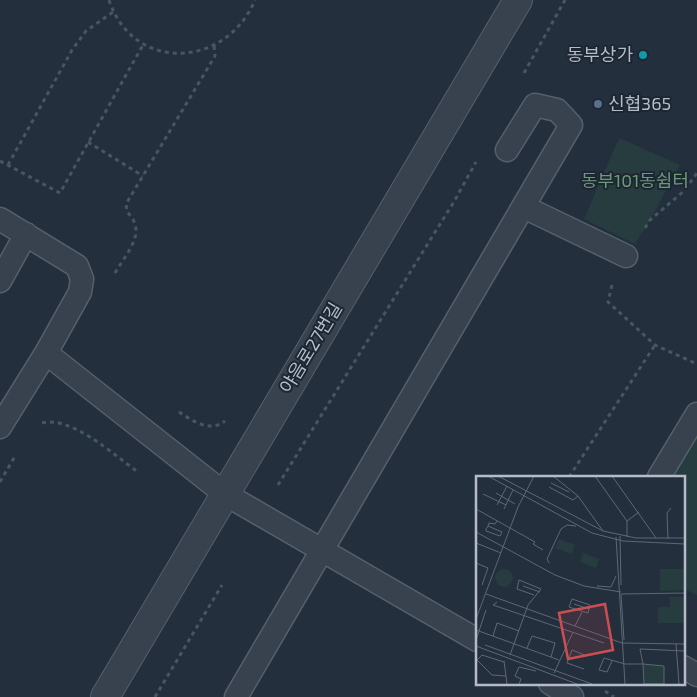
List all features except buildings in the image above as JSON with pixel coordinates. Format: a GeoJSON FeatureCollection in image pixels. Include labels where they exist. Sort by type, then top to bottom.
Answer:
{"type":"FeatureCollection","features":[{"type":"Feature","properties":{"kind":"street","name":"야음로27번길"},"geometry":{"type":"LineString","coordinates":[[104,697],[518,0]]}},
{"type":"Feature","properties":{"kind":"lane"},"geometry":{"type":"LineString","coordinates":[[236,697],[571,126],[557,110],[536,105],[507,150]]}},
{"type":"Feature","properties":{"kind":"lane"},"geometry":{"type":"LineString","coordinates":[[524,207],[626,256]]}},
{"type":"Feature","properties":{"kind":"lane"},"geometry":{"type":"LineString","coordinates":[[0,219],[78,266],[81,271],[80,292],[46,354],[0,427]]}},
{"type":"Feature","properties":{"kind":"lane"},"geometry":{"type":"LineString","coordinates":[[0,280],[26,234]]}},
{"type":"Feature","properties":{"kind":"lane"},"geometry":{"type":"LineString","coordinates":[[46,354],[225,494],[476,639]]}},
{"type":"Feature","properties":{"kind":"lane"},"geometry":{"type":"LineString","coordinates":[[660,476],[697,414]]}},
{"type":"Feature","properties":{"kind":"lane"},"geometry":{"type":"LineString","coordinates":[[684,668],[697,675]]}},
{"type":"Feature","properties":{"kind":"lane"},"geometry":{"type":"LineString","coordinates":[[552,684],[572,697]]}},
{"type":"Feature","properties":{"kind":"path"},"geometry":{"type":"LineString","coordinates":[[109,0],[113,12],[128,32],[149,47],[174,54],[199,52],[223,42],[242,24],[255,0]]}},
{"type":"Feature","properties":{"kind":"path"},"geometry":{"type":"LineString","coordinates":[[522,78],[565,0]]}},
{"type":"Feature","properties":{"kind":"path"},"geometry":{"type":"LineString","coordinates":[[8,165],[72,50],[86,31],[113,12]]}},
{"type":"Feature","properties":{"kind":"path"},"geometry":{"type":"LineString","coordinates":[[0,161],[60,193],[144,43]]}},
{"type":"Feature","properties":{"kind":"path"},"geometry":{"type":"LineString","coordinates":[[112,279],[135,238],[137,227],[135,220],[127,212],[126,204],[215,56],[214,45]]}},
{"type":"Feature","properties":{"kind":"path"},"geometry":{"type":"LineString","coordinates":[[88,142],[143,176]]}},
{"type":"Feature","properties":{"kind":"path"},"geometry":{"type":"LineString","coordinates":[[276,488],[455,200],[479,156]]}},
{"type":"Feature","properties":{"kind":"path"},"geometry":{"type":"LineString","coordinates":[[697,173],[684,191],[650,220],[616,268],[608,302],[655,345],[697,364]]}},
{"type":"Feature","properties":{"kind":"path"},"geometry":{"type":"LineString","coordinates":[[570,476],[655,345]]}},
{"type":"Feature","properties":{"kind":"path"},"geometry":{"type":"LineString","coordinates":[[177,411],[197,424],[212,427],[228,419]]}},
{"type":"Feature","properties":{"kind":"path"},"geometry":{"type":"LineString","coordinates":[[38,426],[44,422],[53,422],[76,428],[139,472]]}},
{"type":"Feature","properties":{"kind":"path"},"geometry":{"type":"LineString","coordinates":[[0,482],[20,448]]}},
{"type":"Feature","properties":{"kind":"path"},"geometry":{"type":"LineString","coordinates":[[155,697],[222,584]]}},
{"type":"Feature","properties":{"kind":"green space","name":"동부101동쉼터"},"geometry":{"type":"Polygon","coordinates":[[[619,138],[680,165],[635,244],[584,219],[619,138]]]}},
{"type":"Feature","properties":{"kind":"green space"},"geometry":{"type":"Polygon","coordinates":[[[697,413],[697,595],[684,588],[684,476],[665,476],[697,413]]]}},
{"type":"Feature","properties":{"kind":"place","name":"동부상가"},"geometry":{"type":"Point","coordinates":[643,55]}},
{"type":"Feature","properties":{"kind":"place","name":"신협365"},"geometry":{"type":"Point","coordinates":[598,104]}}]}
